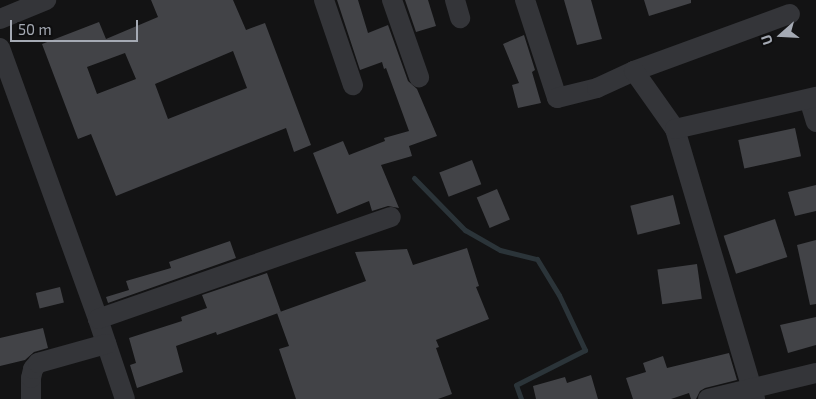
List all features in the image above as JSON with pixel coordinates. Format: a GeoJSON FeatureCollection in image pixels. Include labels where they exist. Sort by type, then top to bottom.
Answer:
{"type":"FeatureCollection","features":[{"type":"Feature","properties":{"kind":"street"},"geometry":{"type":"LineString","coordinates":[[0,19],[46,0]]}},
{"type":"Feature","properties":{"kind":"street"},"geometry":{"type":"LineString","coordinates":[[324,0],[353,85]]}},
{"type":"Feature","properties":{"kind":"street"},"geometry":{"type":"LineString","coordinates":[[392,0],[419,77]]}},
{"type":"Feature","properties":{"kind":"street"},"geometry":{"type":"LineString","coordinates":[[526,0],[556,98],[597,88],[634,71],[790,14]]}},
{"type":"Feature","properties":{"kind":"street"},"geometry":{"type":"LineString","coordinates":[[0,48],[125,399]]}},
{"type":"Feature","properties":{"kind":"street"},"geometry":{"type":"LineString","coordinates":[[634,71],[675,129],[708,234],[753,394]]}},
{"type":"Feature","properties":{"kind":"street"},"geometry":{"type":"LineString","coordinates":[[675,129],[813,98],[816,122]]}},
{"type":"Feature","properties":{"kind":"street"},"geometry":{"type":"LineString","coordinates":[[98,319],[391,216]]}},
{"type":"Feature","properties":{"kind":"street"},"geometry":{"type":"LineString","coordinates":[[31,399],[31,378],[33,369],[38,364],[106,344]]}},
{"type":"Feature","properties":{"kind":"street"},"geometry":{"type":"LineString","coordinates":[[708,399],[753,394],[816,373]]}},
{"type":"Feature","properties":{"kind":"building"},"geometry":{"type":"Polygon","coordinates":[[[151,0],[233,0],[246,30],[265,23],[311,145],[294,152],[286,128],[116,196],[91,134],[78,139],[42,44],[99,22],[106,39],[158,17],[151,0]],[[233,51],[155,84],[168,119],[247,88],[233,51]],[[125,53],[87,67],[97,94],[136,79],[125,53]]]}},
{"type":"Feature","properties":{"kind":"building"},"geometry":{"type":"Polygon","coordinates":[[[337,0],[358,0],[368,33],[388,25],[408,81],[417,89],[437,136],[409,146],[412,156],[381,165],[399,208],[388,206],[372,211],[369,201],[337,214],[313,153],[343,141],[349,155],[385,141],[384,138],[409,131],[386,68],[384,69],[382,62],[360,70],[337,0]]]}},
{"type":"Feature","properties":{"kind":"building"},"geometry":{"type":"Polygon","coordinates":[[[405,0],[428,0],[436,26],[416,32],[405,0]]]}},
{"type":"Feature","properties":{"kind":"building"},"geometry":{"type":"Polygon","coordinates":[[[564,0],[591,0],[602,39],[577,45],[564,0]]]}},
{"type":"Feature","properties":{"kind":"building"},"geometry":{"type":"Polygon","coordinates":[[[644,0],[691,0],[691,3],[649,16],[644,0]]]}},
{"type":"Feature","properties":{"kind":"building"},"geometry":{"type":"Polygon","coordinates":[[[524,35],[535,70],[532,72],[541,103],[518,108],[512,85],[519,83],[503,44],[524,35]]]}},
{"type":"Feature","properties":{"kind":"building"},"geometry":{"type":"Polygon","coordinates":[[[795,128],[801,156],[744,168],[738,140],[795,128]]]}},
{"type":"Feature","properties":{"kind":"building"},"geometry":{"type":"Polygon","coordinates":[[[472,160],[481,184],[449,197],[439,173],[472,160]]]}},
{"type":"Feature","properties":{"kind":"building"},"geometry":{"type":"Polygon","coordinates":[[[816,185],[816,211],[795,216],[788,192],[816,185]]]}},
{"type":"Feature","properties":{"kind":"building"},"geometry":{"type":"Polygon","coordinates":[[[497,189],[510,219],[490,228],[477,198],[497,189]]]}},
{"type":"Feature","properties":{"kind":"building"},"geometry":{"type":"Polygon","coordinates":[[[673,195],[680,224],[638,235],[630,206],[673,195]]]}},
{"type":"Feature","properties":{"kind":"building"},"geometry":{"type":"Polygon","coordinates":[[[775,219],[787,257],[736,274],[724,236],[775,219]]]}},
{"type":"Feature","properties":{"kind":"building"},"geometry":{"type":"Polygon","coordinates":[[[816,240],[816,304],[810,305],[797,245],[816,240]]]}},
{"type":"Feature","properties":{"kind":"building"},"geometry":{"type":"Polygon","coordinates":[[[230,241],[236,258],[108,303],[106,297],[129,290],[126,281],[171,268],[169,262],[230,241]]]}},
{"type":"Feature","properties":{"kind":"building"},"geometry":{"type":"Polygon","coordinates":[[[467,248],[479,286],[476,287],[489,319],[436,340],[439,347],[436,348],[452,394],[438,399],[296,399],[279,349],[289,346],[277,313],[366,281],[355,252],[407,249],[413,265],[467,248]]]}},
{"type":"Feature","properties":{"kind":"building"},"geometry":{"type":"Polygon","coordinates":[[[697,264],[702,299],[662,304],[657,270],[697,264]]]}},
{"type":"Feature","properties":{"kind":"building"},"geometry":{"type":"Polygon","coordinates":[[[267,273],[281,312],[217,335],[216,332],[176,346],[183,372],[137,388],[130,365],[136,363],[129,338],[182,321],[181,317],[207,308],[202,295],[267,273]]]}},
{"type":"Feature","properties":{"kind":"building"},"geometry":{"type":"Polygon","coordinates":[[[60,287],[64,303],[40,309],[36,293],[60,287]]]}},
{"type":"Feature","properties":{"kind":"building"},"geometry":{"type":"Polygon","coordinates":[[[816,317],[816,345],[788,353],[780,325],[816,317]]]}},
{"type":"Feature","properties":{"kind":"building"},"geometry":{"type":"Polygon","coordinates":[[[43,328],[48,348],[34,352],[25,360],[0,366],[0,338],[43,328]]]}},
{"type":"Feature","properties":{"kind":"building"},"geometry":{"type":"Polygon","coordinates":[[[729,353],[737,380],[705,388],[700,391],[696,399],[691,399],[689,393],[671,399],[633,399],[626,378],[646,372],[643,363],[663,356],[667,368],[729,353]]]}},
{"type":"Feature","properties":{"kind":"building"},"geometry":{"type":"Polygon","coordinates":[[[591,375],[598,399],[536,399],[533,386],[565,377],[567,383],[591,375]]]}},
{"type":"Feature","properties":{"kind":"waterway"},"geometry":{"type":"LineString","coordinates":[[414,178],[465,230],[500,250],[537,259],[559,295],[585,350],[516,385],[521,399]]}}]}
